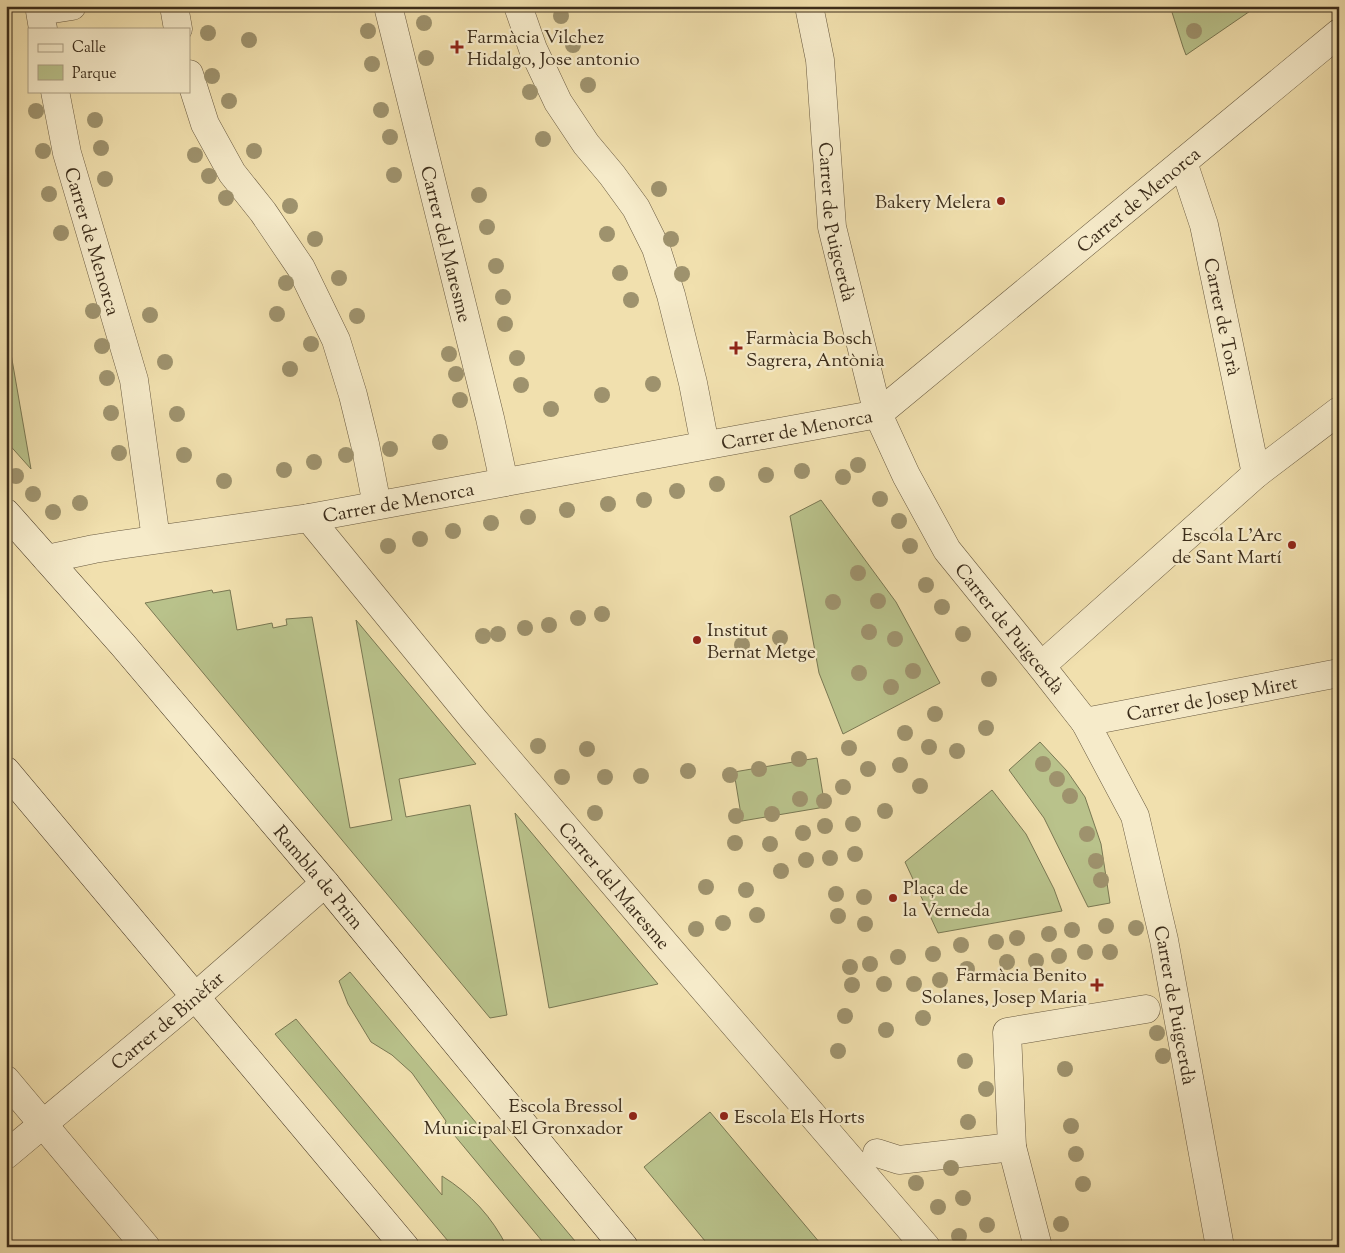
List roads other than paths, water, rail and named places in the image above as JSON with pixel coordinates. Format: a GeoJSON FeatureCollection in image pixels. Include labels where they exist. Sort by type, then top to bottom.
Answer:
{"type":"FeatureCollection","features":[{"type":"Feature","properties":{"kind":"street"},"geometry":{"type":"LineString","coordinates":[[42,20],[72,6]]}},
{"type":"Feature","properties":{"kind":"street"},"geometry":{"type":"LineString","coordinates":[[174,6],[178,28]]}},
{"type":"Feature","properties":{"kind":"street","name":"Carrer del Maresme"},"geometry":{"type":"LineString","coordinates":[[388,6],[490,418],[504,482]]}},
{"type":"Feature","properties":{"kind":"street"},"geometry":{"type":"LineString","coordinates":[[518,6],[533,49],[558,102],[586,144],[636,208],[656,248],[671,295],[689,366],[705,445]]}},
{"type":"Feature","properties":{"kind":"street","name":"Carrer de Puigcerdà"},"geometry":{"type":"LineString","coordinates":[[809,6],[820,60],[832,227],[878,414],[906,475],[947,550],[1085,722],[1135,816],[1164,940],[1220,1247]]}},
{"type":"Feature","properties":{"kind":"street","name":"Carrer de Menorca"},"geometry":{"type":"LineString","coordinates":[[48,559],[94,548],[309,518],[878,414],[1339,32]]}},
{"type":"Feature","properties":{"kind":"street"},"geometry":{"type":"LineString","coordinates":[[190,77],[205,124],[232,173],[263,212],[301,268],[336,340],[355,403],[377,506]]}},
{"type":"Feature","properties":{"kind":"street","name":"Carrer de Menorca"},"geometry":{"type":"LineString","coordinates":[[54,92],[67,153],[134,380],[156,539]]}},
{"type":"Feature","properties":{"kind":"street","name":"Carrer de Torà"},"geometry":{"type":"LineString","coordinates":[[1182,162],[1204,226],[1256,474]]}},
{"type":"Feature","properties":{"kind":"street"},"geometry":{"type":"LineString","coordinates":[[1041,666],[1256,474],[1339,411]]}},
{"type":"Feature","properties":{"kind":"street","name":"Rambla de Prim"},"geometry":{"type":"LineString","coordinates":[[6,513],[123,645],[325,883],[624,1247]]}},
{"type":"Feature","properties":{"kind":"street","name":"Carrer del Maresme"},"geometry":{"type":"LineString","coordinates":[[309,518],[474,720],[926,1247]]}},
{"type":"Feature","properties":{"kind":"street","name":"Carrer de Josep Miret"},"geometry":{"type":"LineString","coordinates":[[1085,722],[1339,672]]}},
{"type":"Feature","properties":{"kind":"street"},"geometry":{"type":"LineString","coordinates":[[6,771],[405,1247]]}},
{"type":"Feature","properties":{"kind":"street","name":"Carrer de Binèfar"},"geometry":{"type":"LineString","coordinates":[[6,1154],[195,997],[325,883]]}},
{"type":"Feature","properties":{"kind":"street"},"geometry":{"type":"LineString","coordinates":[[1038,1247],[1012,1147],[1007,1032],[1146,1009]]}},
{"type":"Feature","properties":{"kind":"street"},"geometry":{"type":"LineString","coordinates":[[6,1080],[146,1247]]}},
{"type":"Feature","properties":{"kind":"street"},"geometry":{"type":"LineString","coordinates":[[877,1153],[899,1160],[1012,1147]]}},
{"type":"Feature","properties":{"kind":"place","name":"Farmàcia Vilchez Hidalgo, Jose antonio"},"geometry":{"type":"Point","coordinates":[457,47]}},
{"type":"Feature","properties":{"kind":"place","name":"Bakery Melera"},"geometry":{"type":"Point","coordinates":[1001,201]}},
{"type":"Feature","properties":{"kind":"place","name":"Farmàcia Bosch Sagrera, Antònia"},"geometry":{"type":"Point","coordinates":[736,348]}},
{"type":"Feature","properties":{"kind":"place","name":"Escola L'Arc de Sant Martí"},"geometry":{"type":"Point","coordinates":[1292,545]}},
{"type":"Feature","properties":{"kind":"place","name":"Institut Bernat Metge"},"geometry":{"type":"Point","coordinates":[697,640]}},
{"type":"Feature","properties":{"kind":"place","name":"Plaça de la Verneda"},"geometry":{"type":"Point","coordinates":[893,898]}},
{"type":"Feature","properties":{"kind":"place","name":"Farmàcia Benito Solanes, Josep Maria"},"geometry":{"type":"Point","coordinates":[1097,985]}},
{"type":"Feature","properties":{"kind":"place","name":"Escola Bressol Municipal El Gronxador"},"geometry":{"type":"Point","coordinates":[633,1116]}},
{"type":"Feature","properties":{"kind":"place","name":"Escola Els Horts"},"geometry":{"type":"Point","coordinates":[724,1116]}}]}
